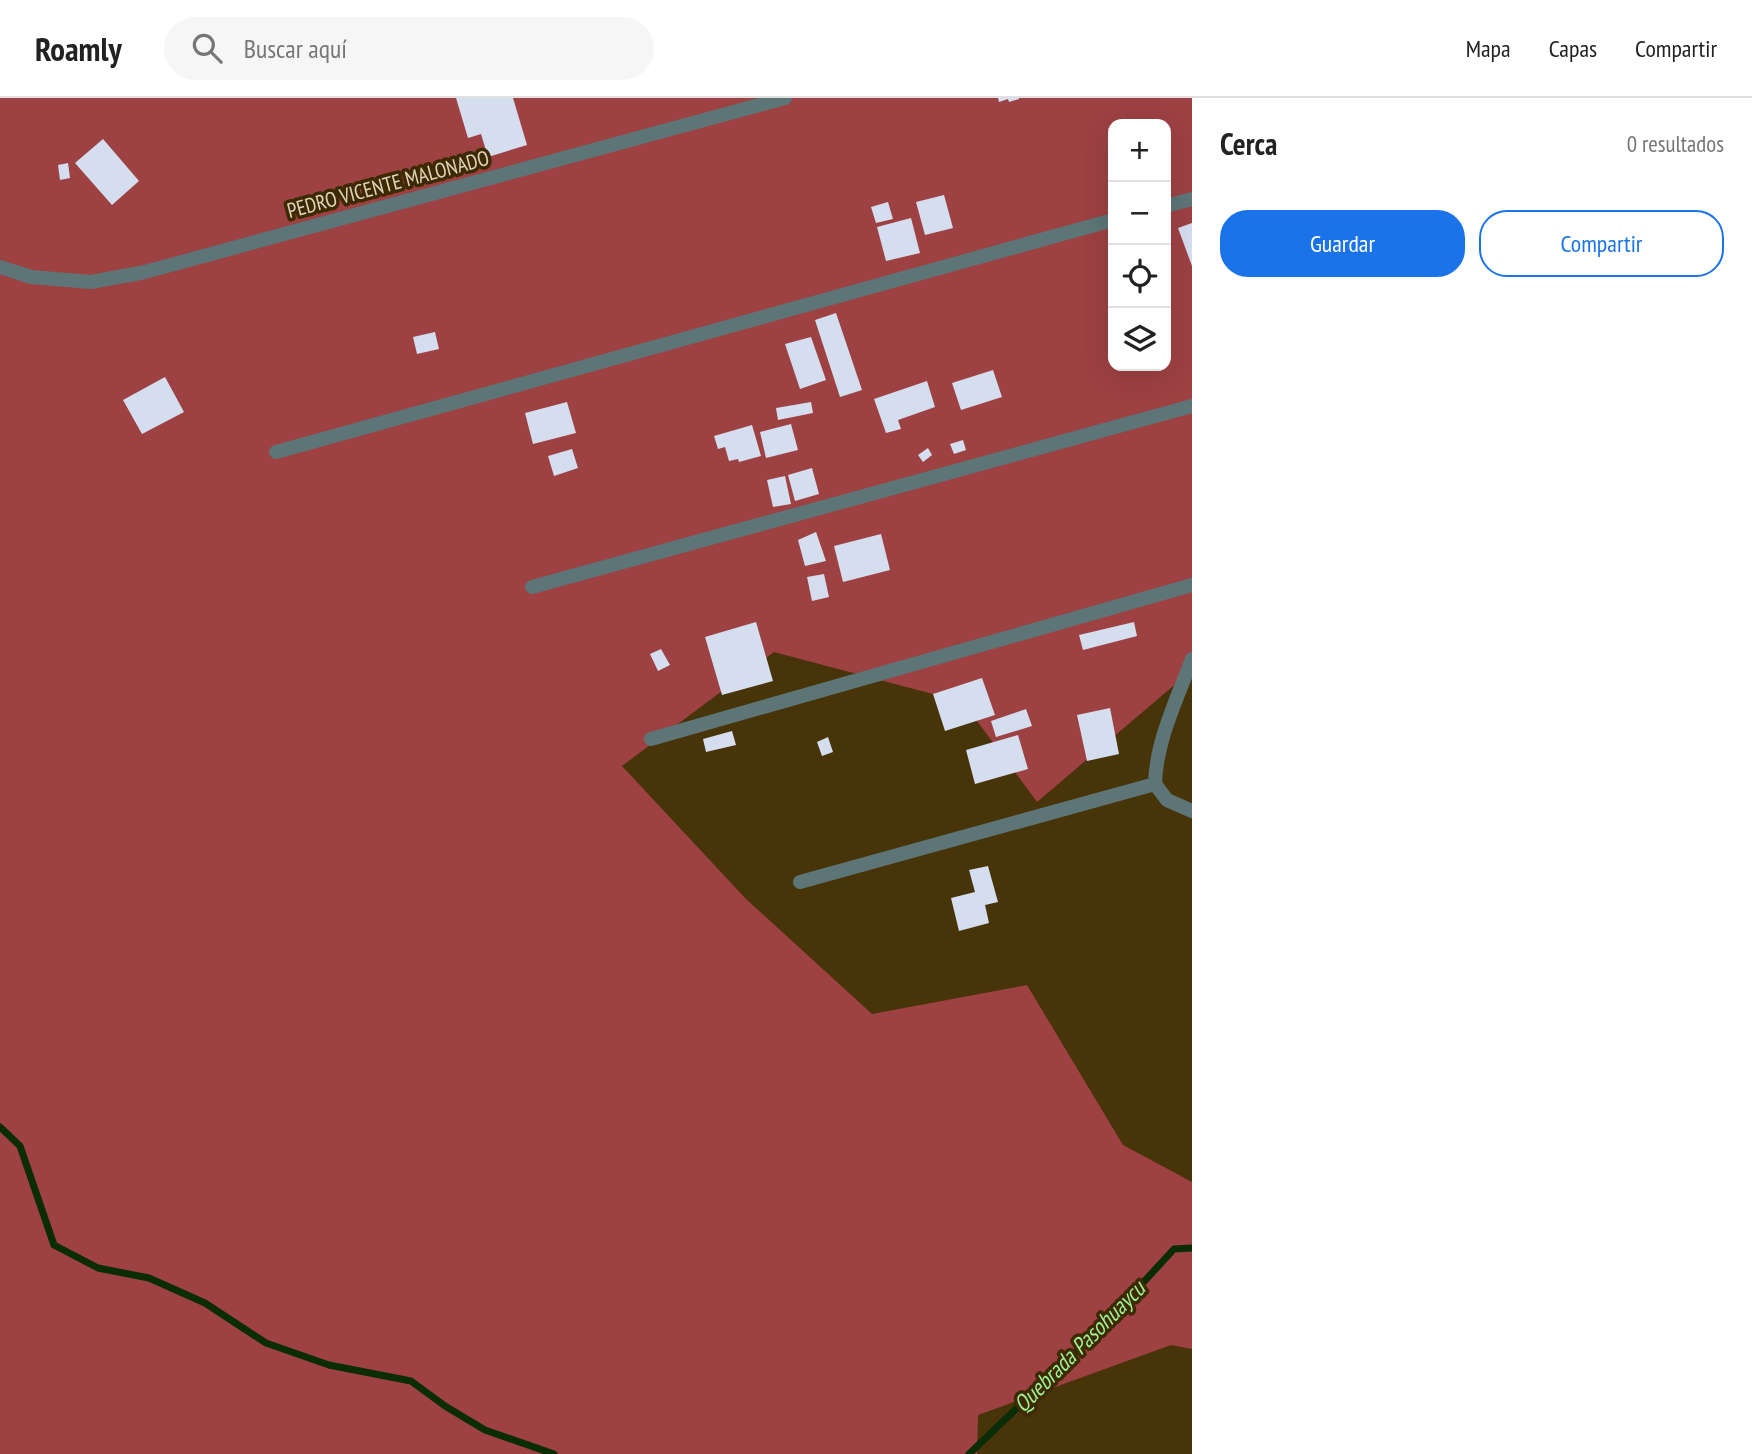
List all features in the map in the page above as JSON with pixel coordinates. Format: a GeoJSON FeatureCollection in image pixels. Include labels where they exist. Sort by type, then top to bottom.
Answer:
{"type":"FeatureCollection","features":[{"type":"Feature","properties":{"kind":"street","name":"PEDRO VICENTE MALONADO"},"geometry":{"type":"LineString","coordinates":[[0,267],[31,276],[92,282],[145,272],[785,98]]}},
{"type":"Feature","properties":{"kind":"street"},"geometry":{"type":"LineString","coordinates":[[1171,205],[1192,199]]}},
{"type":"Feature","properties":{"kind":"street"},"geometry":{"type":"LineString","coordinates":[[276,452],[1108,221]]}},
{"type":"Feature","properties":{"kind":"street"},"geometry":{"type":"LineString","coordinates":[[532,587],[1192,406]]}},
{"type":"Feature","properties":{"kind":"street"},"geometry":{"type":"LineString","coordinates":[[650,739],[1192,585]]}},
{"type":"Feature","properties":{"kind":"street"},"geometry":{"type":"LineString","coordinates":[[1192,659],[1155,764],[1155,784],[1167,800],[1192,811]]}},
{"type":"Feature","properties":{"kind":"street"},"geometry":{"type":"LineString","coordinates":[[800,883],[1155,784]]}},
{"type":"Feature","properties":{"kind":"shaded area"},"geometry":{"type":"Polygon","coordinates":[[[0,98],[1192,98],[1192,670],[1037,802],[963,702],[774,652],[622,766],[746,899],[872,1014],[1027,985],[1123,1145],[1192,1182],[1192,1349],[1171,1345],[978,1415],[977,1454],[0,1454],[0,98]]]}},
{"type":"Feature","properties":{"kind":"building"},"geometry":{"type":"Polygon","coordinates":[[[456,98],[513,98],[527,145],[488,157],[481,134],[468,138],[456,98]]]}},
{"type":"Feature","properties":{"kind":"building"},"geometry":{"type":"Polygon","coordinates":[[[998,98],[1019,98],[1019,99],[999,102],[998,98]]]}},
{"type":"Feature","properties":{"kind":"building"},"geometry":{"type":"Polygon","coordinates":[[[103,139],[139,181],[112,205],[75,163],[103,139]]]}},
{"type":"Feature","properties":{"kind":"building"},"geometry":{"type":"Polygon","coordinates":[[[68,163],[70,178],[60,180],[58,165],[68,163]]]}},
{"type":"Feature","properties":{"kind":"building"},"geometry":{"type":"Polygon","coordinates":[[[944,195],[953,228],[925,235],[916,202],[944,195]]]}},
{"type":"Feature","properties":{"kind":"building"},"geometry":{"type":"Polygon","coordinates":[[[888,202],[893,219],[876,223],[871,207],[888,202]]]}},
{"type":"Feature","properties":{"kind":"building"},"geometry":{"type":"Polygon","coordinates":[[[911,218],[920,253],[886,261],[877,227],[911,218]]]}},
{"type":"Feature","properties":{"kind":"building"},"geometry":{"type":"Polygon","coordinates":[[[1192,223],[1192,266],[1178,228],[1192,223]]]}},
{"type":"Feature","properties":{"kind":"building"},"geometry":{"type":"Polygon","coordinates":[[[836,313],[862,390],[840,397],[815,320],[836,313]]]}},
{"type":"Feature","properties":{"kind":"building"},"geometry":{"type":"Polygon","coordinates":[[[435,332],[439,349],[417,354],[413,337],[435,332]]]}},
{"type":"Feature","properties":{"kind":"building"},"geometry":{"type":"Polygon","coordinates":[[[811,337],[826,380],[800,389],[785,344],[811,337]]]}},
{"type":"Feature","properties":{"kind":"building"},"geometry":{"type":"Polygon","coordinates":[[[993,370],[1002,397],[961,410],[952,383],[993,370]]]}},
{"type":"Feature","properties":{"kind":"building"},"geometry":{"type":"Polygon","coordinates":[[[165,377],[184,412],[142,434],[123,400],[165,377]]]}},
{"type":"Feature","properties":{"kind":"building"},"geometry":{"type":"Polygon","coordinates":[[[927,381],[935,407],[898,420],[901,429],[886,433],[874,399],[927,381]]]}},
{"type":"Feature","properties":{"kind":"building"},"geometry":{"type":"Polygon","coordinates":[[[567,402],[576,433],[533,444],[525,413],[567,402]]]}},
{"type":"Feature","properties":{"kind":"building"},"geometry":{"type":"Polygon","coordinates":[[[811,402],[813,413],[778,420],[776,408],[811,402]]]}},
{"type":"Feature","properties":{"kind":"building"},"geometry":{"type":"Polygon","coordinates":[[[791,424],[798,450],[766,458],[760,432],[791,424]]]}},
{"type":"Feature","properties":{"kind":"building"},"geometry":{"type":"Polygon","coordinates":[[[752,425],[761,456],[739,462],[738,459],[729,461],[725,447],[718,449],[714,436],[752,425]]]}},
{"type":"Feature","properties":{"kind":"building"},"geometry":{"type":"Polygon","coordinates":[[[963,440],[966,450],[954,454],[950,444],[963,440]]]}},
{"type":"Feature","properties":{"kind":"building"},"geometry":{"type":"Polygon","coordinates":[[[928,448],[932,455],[923,462],[918,455],[928,448]]]}},
{"type":"Feature","properties":{"kind":"building"},"geometry":{"type":"Polygon","coordinates":[[[572,449],[578,468],[554,476],[548,456],[572,449]]]}},
{"type":"Feature","properties":{"kind":"building"},"geometry":{"type":"Polygon","coordinates":[[[812,468],[819,494],[795,501],[788,475],[812,468]]]}},
{"type":"Feature","properties":{"kind":"building"},"geometry":{"type":"Polygon","coordinates":[[[785,476],[791,504],[773,507],[767,480],[785,476]]]}},
{"type":"Feature","properties":{"kind":"building"},"geometry":{"type":"Polygon","coordinates":[[[816,532],[826,561],[805,566],[798,540],[816,532]]]}},
{"type":"Feature","properties":{"kind":"building"},"geometry":{"type":"Polygon","coordinates":[[[881,534],[890,570],[843,582],[834,546],[881,534]]]}},
{"type":"Feature","properties":{"kind":"building"},"geometry":{"type":"Polygon","coordinates":[[[824,574],[829,597],[812,601],[807,577],[824,574]]]}},
{"type":"Feature","properties":{"kind":"building"},"geometry":{"type":"Polygon","coordinates":[[[756,622],[773,681],[722,695],[705,637],[756,622]]]}},
{"type":"Feature","properties":{"kind":"building"},"geometry":{"type":"Polygon","coordinates":[[[1134,622],[1137,636],[1083,650],[1079,635],[1134,622]]]}},
{"type":"Feature","properties":{"kind":"building"},"geometry":{"type":"Polygon","coordinates":[[[661,649],[670,665],[658,671],[650,654],[661,649]]]}},
{"type":"Feature","properties":{"kind":"building"},"geometry":{"type":"Polygon","coordinates":[[[982,678],[995,715],[945,731],[933,694],[982,678]]]}},
{"type":"Feature","properties":{"kind":"building"},"geometry":{"type":"Polygon","coordinates":[[[1110,708],[1119,754],[1087,761],[1077,715],[1110,708]]]}},
{"type":"Feature","properties":{"kind":"building"},"geometry":{"type":"Polygon","coordinates":[[[1026,709],[1032,726],[996,737],[991,721],[1026,709]]]}},
{"type":"Feature","properties":{"kind":"building"},"geometry":{"type":"Polygon","coordinates":[[[732,731],[736,745],[706,752],[703,739],[732,731]]]}},
{"type":"Feature","properties":{"kind":"building"},"geometry":{"type":"Polygon","coordinates":[[[1018,735],[1028,769],[975,784],[966,750],[1018,735]]]}},
{"type":"Feature","properties":{"kind":"building"},"geometry":{"type":"Polygon","coordinates":[[[828,737],[833,752],[822,756],[817,742],[828,737]]]}},
{"type":"Feature","properties":{"kind":"building"},"geometry":{"type":"Polygon","coordinates":[[[988,866],[998,902],[985,905],[989,923],[959,931],[951,898],[975,892],[969,870],[988,866]]]}},
{"type":"Feature","properties":{"kind":"waterway","name":"Quebrada Pasohuaycu"},"geometry":{"type":"LineString","coordinates":[[0,1127],[20,1146],[54,1245],[98,1268],[149,1278],[205,1303],[266,1343],[329,1365],[411,1381],[485,1430],[554,1454]]}},
{"type":"Feature","properties":{"kind":"waterway","name":"Quebrada Pasohuaycu"},"geometry":{"type":"LineString","coordinates":[[969,1454],[1105,1324],[1174,1249],[1192,1248]]}}]}
